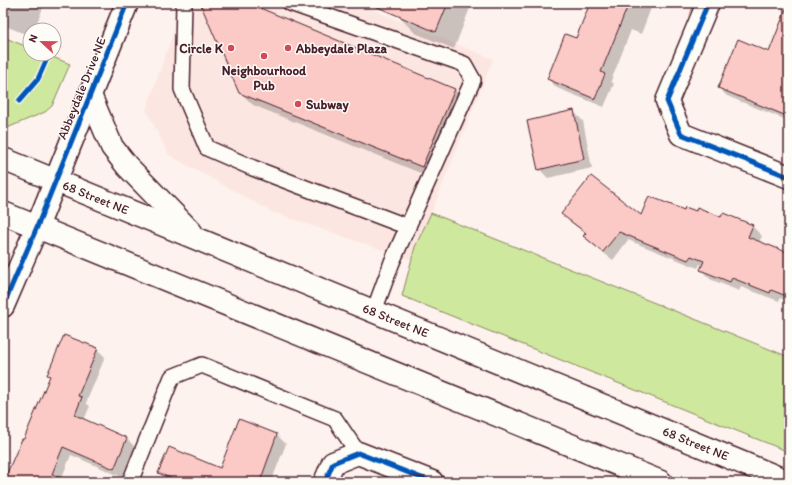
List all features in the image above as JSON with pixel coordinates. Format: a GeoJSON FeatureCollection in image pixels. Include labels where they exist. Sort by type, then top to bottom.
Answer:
{"type":"FeatureCollection","features":[{"type":"Feature","properties":{"kind":"main road","name":"Abbeydale Drive NE"},"geometry":{"type":"LineString","coordinates":[[3,306],[127,3]]}},
{"type":"Feature","properties":{"kind":"main road"},"geometry":{"type":"LineString","coordinates":[[708,3],[667,101],[681,134],[789,177]]}},
{"type":"Feature","properties":{"kind":"main road"},"geometry":{"type":"LineString","coordinates":[[90,95],[112,147],[127,166],[197,238]]}},
{"type":"Feature","properties":{"kind":"main road","name":"68 Street NE"},"geometry":{"type":"LineString","coordinates":[[3,159],[789,482]]}},
{"type":"Feature","properties":{"kind":"main road"},"geometry":{"type":"LineString","coordinates":[[3,213],[661,482]]}},
{"type":"Feature","properties":{"kind":"main road"},"geometry":{"type":"LineString","coordinates":[[325,482],[333,463],[358,453],[432,482]]}},
{"type":"Feature","properties":{"kind":"lane"},"geometry":{"type":"LineString","coordinates":[[184,3],[182,89],[207,148],[253,168],[408,227]]}},
{"type":"Feature","properties":{"kind":"lane"},"geometry":{"type":"LineString","coordinates":[[290,3],[464,64],[473,80],[392,262],[374,311]]}},
{"type":"Feature","properties":{"kind":"lane"},"geometry":{"type":"LineString","coordinates":[[130,482],[172,377],[202,365],[335,419],[358,453]]}},
{"type":"Feature","properties":{"kind":"shaded area"},"geometry":{"type":"Polygon","coordinates":[[[184,3],[356,3],[493,59],[431,213],[415,247],[412,260],[272,212],[169,155],[146,110],[184,3]]]}},
{"type":"Feature","properties":{"kind":"green space"},"geometry":{"type":"Polygon","coordinates":[[[3,37],[22,45],[22,62],[62,61],[70,64],[52,106],[45,112],[7,128],[3,127],[3,37]]]}},
{"type":"Feature","properties":{"kind":"green space"},"geometry":{"type":"Polygon","coordinates":[[[431,213],[789,357],[789,452],[402,296],[415,247],[431,213]]]}},
{"type":"Feature","properties":{"kind":"building","name":"Abbeydale Plaza"},"geometry":{"type":"Polygon","coordinates":[[[200,3],[248,3],[455,89],[422,167],[239,93],[200,3]]]}},
{"type":"Feature","properties":{"kind":"building"},"geometry":{"type":"Polygon","coordinates":[[[368,3],[448,3],[436,32],[368,3]]]}},
{"type":"Feature","properties":{"kind":"building"},"geometry":{"type":"Polygon","coordinates":[[[590,3],[629,3],[601,72],[605,74],[595,99],[547,79],[565,34],[576,38],[590,3]]]}},
{"type":"Feature","properties":{"kind":"building"},"geometry":{"type":"Polygon","coordinates":[[[788,4],[789,117],[718,88],[738,39],[769,52],[788,4]]]}},
{"type":"Feature","properties":{"kind":"building"},"geometry":{"type":"Polygon","coordinates":[[[574,110],[584,159],[538,170],[527,121],[574,110]]]}},
{"type":"Feature","properties":{"kind":"building"},"geometry":{"type":"Polygon","coordinates":[[[591,176],[641,215],[649,196],[684,210],[685,207],[696,211],[697,207],[721,217],[723,213],[753,225],[748,237],[789,253],[789,297],[771,290],[770,293],[732,278],[730,282],[700,270],[704,261],[691,256],[688,260],[619,232],[603,252],[583,236],[586,233],[561,214],[591,176]]]}},
{"type":"Feature","properties":{"kind":"building"},"geometry":{"type":"Polygon","coordinates":[[[64,335],[98,348],[78,396],[82,397],[75,415],[127,438],[114,469],[63,447],[52,474],[70,482],[3,482],[22,439],[24,439],[50,376],[47,375],[64,335]]]}},
{"type":"Feature","properties":{"kind":"building"},"geometry":{"type":"Polygon","coordinates":[[[239,419],[277,434],[260,482],[180,482],[158,473],[169,447],[220,468],[239,419]]]}},
{"type":"Feature","properties":{"kind":"cycle path"},"geometry":{"type":"LineString","coordinates":[[3,306],[37,227],[127,3]]}},
{"type":"Feature","properties":{"kind":"cycle path"},"geometry":{"type":"LineString","coordinates":[[708,3],[667,101],[681,134],[789,177]]}},
{"type":"Feature","properties":{"kind":"cycle path"},"geometry":{"type":"LineString","coordinates":[[19,101],[38,79],[45,62]]}},
{"type":"Feature","properties":{"kind":"cycle path"},"geometry":{"type":"LineString","coordinates":[[325,482],[333,463],[358,453],[432,482]]}},
{"type":"Feature","properties":{"kind":"place","name":"Circle K"},"geometry":{"type":"Point","coordinates":[231,48]}},
{"type":"Feature","properties":{"kind":"place","name":"Abbeydale Plaza"},"geometry":{"type":"Point","coordinates":[288,48]}},
{"type":"Feature","properties":{"kind":"place","name":"Neighbourhood Pub"},"geometry":{"type":"Point","coordinates":[264,56]}},
{"type":"Feature","properties":{"kind":"place","name":"Subway"},"geometry":{"type":"Point","coordinates":[298,104]}}]}
